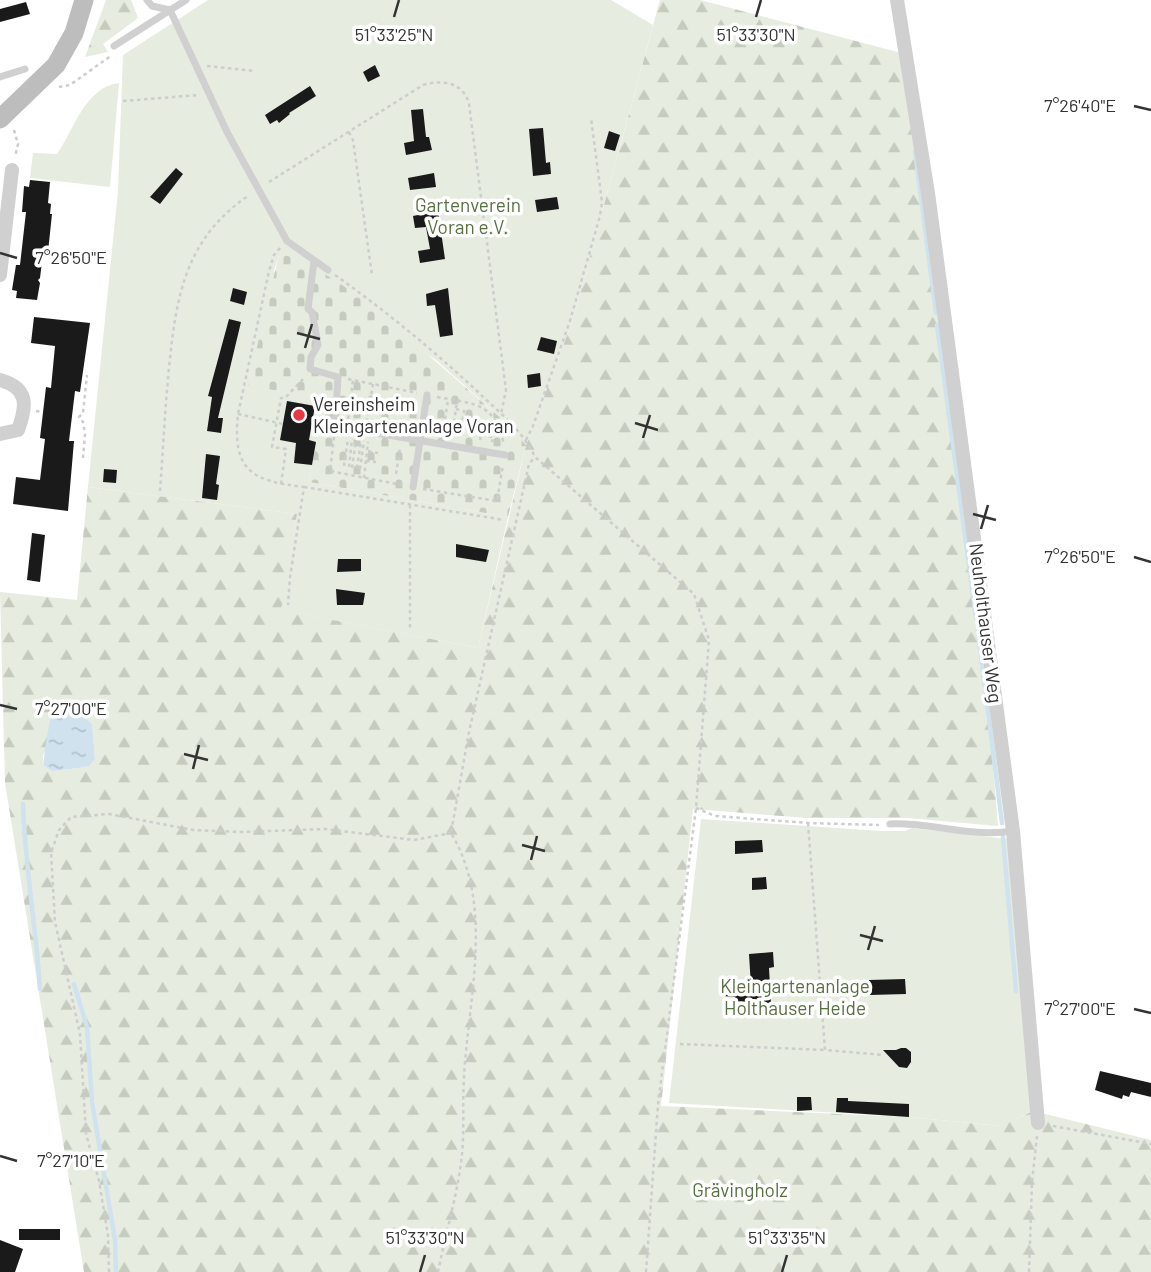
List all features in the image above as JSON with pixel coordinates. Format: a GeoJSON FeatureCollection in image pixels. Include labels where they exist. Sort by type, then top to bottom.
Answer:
{"type":"FeatureCollection","features":[{"type":"Feature","properties":{"kind":"main road"},"geometry":{"type":"LineString","coordinates":[[6,123],[56,65],[74,33],[83,0]]}},
{"type":"Feature","properties":{"kind":"street","name":"Neuholthauser Weg"},"geometry":{"type":"LineString","coordinates":[[897,0],[933,233],[1013,831],[1038,1123]]}},
{"type":"Feature","properties":{"kind":"street"},"geometry":{"type":"LineString","coordinates":[[0,275],[12,170]]}},
{"type":"Feature","properties":{"kind":"street"},"geometry":{"type":"LineString","coordinates":[[0,380],[11,383],[24,397],[26,410],[18,430],[0,434]]}},
{"type":"Feature","properties":{"kind":"lane"},"geometry":{"type":"LineString","coordinates":[[147,0],[152,6],[170,10]]}},
{"type":"Feature","properties":{"kind":"lane"},"geometry":{"type":"LineString","coordinates":[[114,46],[186,0]]}},
{"type":"Feature","properties":{"kind":"lane"},"geometry":{"type":"LineString","coordinates":[[170,10],[227,132],[287,241],[328,270]]}},
{"type":"Feature","properties":{"kind":"lane"},"geometry":{"type":"LineString","coordinates":[[0,77],[24,69]]}},
{"type":"Feature","properties":{"kind":"lane"},"geometry":{"type":"LineString","coordinates":[[314,261],[308,309],[312,312],[318,345],[310,369],[338,377],[335,426],[505,455]]}},
{"type":"Feature","properties":{"kind":"lane"},"geometry":{"type":"LineString","coordinates":[[413,487],[427,395]]}},
{"type":"Feature","properties":{"kind":"lane"},"geometry":{"type":"LineString","coordinates":[[890,824],[919,824],[984,834],[1013,831]]}},
{"type":"Feature","properties":{"kind":"path"},"geometry":{"type":"LineString","coordinates":[[38,84],[57,88],[70,85],[112,56],[114,46]]}},
{"type":"Feature","properties":{"kind":"path"},"geometry":{"type":"LineString","coordinates":[[197,66],[255,71]]}},
{"type":"Feature","properties":{"kind":"path"},"geometry":{"type":"LineString","coordinates":[[160,491],[175,312],[187,270],[208,232],[240,202],[259,189],[423,85],[441,82],[461,88],[467,94],[506,390],[501,414]]}},
{"type":"Feature","properties":{"kind":"path"},"geometry":{"type":"LineString","coordinates":[[123,101],[210,94]]}},
{"type":"Feature","properties":{"kind":"path"},"geometry":{"type":"LineString","coordinates":[[526,440],[570,321],[600,216],[602,202],[591,118]]}},
{"type":"Feature","properties":{"kind":"path"},"geometry":{"type":"LineString","coordinates":[[6,123],[18,144],[12,170]]}},
{"type":"Feature","properties":{"kind":"path"},"geometry":{"type":"LineString","coordinates":[[349,132],[353,140],[372,275]]}},
{"type":"Feature","properties":{"kind":"path"},"geometry":{"type":"LineString","coordinates":[[287,241],[274,255],[237,414],[238,449],[244,464],[259,479],[281,484],[504,520]]}},
{"type":"Feature","properties":{"kind":"path"},"geometry":{"type":"LineString","coordinates":[[328,270],[438,354],[526,440],[535,457],[694,594],[709,640],[696,808],[658,1104],[646,1272]]}},
{"type":"Feature","properties":{"kind":"path"},"geometry":{"type":"LineString","coordinates":[[281,484],[286,449],[272,447],[281,398],[288,396],[310,369]]}},
{"type":"Feature","properties":{"kind":"path"},"geometry":{"type":"LineString","coordinates":[[79,417],[83,413],[87,375]]}},
{"type":"Feature","properties":{"kind":"path"},"geometry":{"type":"LineString","coordinates":[[335,426],[330,471],[497,501],[505,455],[499,425],[491,413],[480,406],[338,377]]}},
{"type":"Feature","properties":{"kind":"path"},"geometry":{"type":"LineString","coordinates":[[347,428],[353,380]]}},
{"type":"Feature","properties":{"kind":"path"},"geometry":{"type":"LineString","coordinates":[[366,431],[373,384]]}},
{"type":"Feature","properties":{"kind":"path"},"geometry":{"type":"LineString","coordinates":[[441,445],[448,399]]}},
{"type":"Feature","properties":{"kind":"path"},"geometry":{"type":"LineString","coordinates":[[450,446],[457,401]]}},
{"type":"Feature","properties":{"kind":"path"},"geometry":{"type":"LineString","coordinates":[[452,434],[460,435],[464,411],[456,410]]}},
{"type":"Feature","properties":{"kind":"path"},"geometry":{"type":"LineString","coordinates":[[237,414],[283,424]]}},
{"type":"Feature","properties":{"kind":"path"},"geometry":{"type":"LineString","coordinates":[[72,415],[83,422],[86,434],[83,458]]}},
{"type":"Feature","properties":{"kind":"path"},"geometry":{"type":"LineString","coordinates":[[478,450],[483,424],[489,425],[487,436],[493,437],[490,453]]}},
{"type":"Feature","properties":{"kind":"path"},"geometry":{"type":"LineString","coordinates":[[396,474],[401,438]]}},
{"type":"Feature","properties":{"kind":"path"},"geometry":{"type":"LineString","coordinates":[[348,467],[352,439],[348,467]]}},
{"type":"Feature","properties":{"kind":"path"},"geometry":{"type":"LineString","coordinates":[[359,469],[365,441],[368,451],[364,478]]}},
{"type":"Feature","properties":{"kind":"path"},"geometry":{"type":"LineString","coordinates":[[368,451],[378,453]]}},
{"type":"Feature","properties":{"kind":"path"},"geometry":{"type":"LineString","coordinates":[[438,1272],[461,1161],[464,1077],[475,936],[475,906],[471,883],[462,851],[451,833],[468,732],[529,464],[535,457]]}},
{"type":"Feature","properties":{"kind":"path"},"geometry":{"type":"LineString","coordinates":[[366,461],[376,463]]}},
{"type":"Feature","properties":{"kind":"path"},"geometry":{"type":"LineString","coordinates":[[288,605],[304,487]]}},
{"type":"Feature","properties":{"kind":"path"},"geometry":{"type":"LineString","coordinates":[[410,505],[410,631]]}},
{"type":"Feature","properties":{"kind":"path"},"geometry":{"type":"LineString","coordinates":[[696,808],[715,816],[808,823],[890,824]]}},
{"type":"Feature","properties":{"kind":"path"},"geometry":{"type":"LineString","coordinates":[[108,1272],[108,1235],[99,1181],[84,1121],[80,1034],[55,922],[51,853],[59,830],[71,817],[109,814],[193,830],[241,832],[325,829],[414,840],[451,833]]}},
{"type":"Feature","properties":{"kind":"path"},"geometry":{"type":"LineString","coordinates":[[808,823],[825,1050]]}},
{"type":"Feature","properties":{"kind":"path"},"geometry":{"type":"LineString","coordinates":[[680,1044],[884,1055]]}},
{"type":"Feature","properties":{"kind":"path"},"geometry":{"type":"LineString","coordinates":[[1029,1272],[1032,1182],[1038,1123],[1151,1144]]}},
{"type":"Feature","properties":{"kind":"green space"},"geometry":{"type":"Polygon","coordinates":[[[106,0],[131,0],[138,18],[103,44],[108,52],[85,57],[106,0]]]}},
{"type":"Feature","properties":{"kind":"green space","name":"Gartenverein Voran e.V."},"geometry":{"type":"Polygon","coordinates":[[[208,0],[611,0],[653,25],[572,322],[526,445],[503,420],[436,360],[279,255],[274,271],[324,400],[309,482],[508,517],[478,648],[280,610],[297,514],[88,487],[118,191],[123,55],[208,0]]]}},
{"type":"Feature","properties":{"kind":"green space","name":"Grävingholz"},"geometry":{"type":"Polygon","coordinates":[[[660,0],[700,0],[905,54],[978,589],[998,826],[907,818],[807,818],[693,809],[661,1106],[909,1117],[1000,1126],[1033,1111],[1151,1140],[1151,1272],[84,1272],[5,783],[0,592],[77,600],[88,487],[297,514],[281,610],[478,648],[526,445],[572,322],[660,0]],[[92,724],[48,745],[43,755],[44,766],[52,771],[88,766],[95,759],[92,724]]]}},
{"type":"Feature","properties":{"kind":"green space"},"geometry":{"type":"Polygon","coordinates":[[[119,83],[110,187],[30,178],[33,153],[57,154],[89,101],[107,86],[119,83]]]}},
{"type":"Feature","properties":{"kind":"green space"},"geometry":{"type":"Polygon","coordinates":[[[279,255],[288,256],[328,276],[365,300],[503,420],[526,445],[508,517],[309,482],[324,400],[248,385],[279,255]]]}},
{"type":"Feature","properties":{"kind":"green space","name":"Kleingartenanlage Holthauser Heide"},"geometry":{"type":"Polygon","coordinates":[[[701,819],[881,831],[905,831],[912,828],[1008,839],[1034,1110],[1001,1126],[909,1117],[669,1103],[701,819]]]}},
{"type":"Feature","properties":{"kind":"water"},"geometry":{"type":"Polygon","coordinates":[[[62,714],[80,715],[92,724],[95,759],[89,766],[52,771],[44,766],[51,717],[62,714]]]}},
{"type":"Feature","properties":{"kind":"building"},"geometry":{"type":"Polygon","coordinates":[[[26,2],[30,14],[0,22],[0,9],[26,2]]]}},
{"type":"Feature","properties":{"kind":"building"},"geometry":{"type":"Polygon","coordinates":[[[375,65],[380,76],[368,82],[363,72],[375,65]]]}},
{"type":"Feature","properties":{"kind":"building"},"geometry":{"type":"Polygon","coordinates":[[[310,86],[316,96],[289,113],[279,123],[277,120],[270,124],[265,115],[310,86]]]}},
{"type":"Feature","properties":{"kind":"building"},"geometry":{"type":"Polygon","coordinates":[[[423,109],[426,137],[429,137],[432,150],[406,155],[404,143],[414,141],[411,110],[423,109]]]}},
{"type":"Feature","properties":{"kind":"building"},"geometry":{"type":"Polygon","coordinates":[[[543,128],[546,163],[550,162],[551,174],[533,176],[529,129],[543,128]]]}},
{"type":"Feature","properties":{"kind":"building"},"geometry":{"type":"Polygon","coordinates":[[[609,131],[620,135],[615,151],[604,148],[609,131]]]}},
{"type":"Feature","properties":{"kind":"building"},"geometry":{"type":"Polygon","coordinates":[[[176,168],[183,174],[160,204],[150,197],[176,168]]]}},
{"type":"Feature","properties":{"kind":"building"},"geometry":{"type":"Polygon","coordinates":[[[434,173],[436,187],[410,190],[408,178],[434,173]]]}},
{"type":"Feature","properties":{"kind":"building"},"geometry":{"type":"Polygon","coordinates":[[[30,180],[50,182],[48,203],[51,204],[52,214],[48,252],[43,254],[37,300],[16,298],[17,291],[12,290],[16,265],[20,265],[26,212],[22,212],[24,186],[29,187],[30,180]]]}},
{"type":"Feature","properties":{"kind":"building"},"geometry":{"type":"Polygon","coordinates":[[[557,197],[559,209],[537,212],[535,200],[557,197]]]}},
{"type":"Feature","properties":{"kind":"building"},"geometry":{"type":"Polygon","coordinates":[[[438,211],[445,259],[420,263],[418,251],[430,249],[426,227],[415,228],[413,216],[438,211]]]}},
{"type":"Feature","properties":{"kind":"building"},"geometry":{"type":"Polygon","coordinates":[[[233,288],[247,292],[244,305],[230,301],[233,288]]]}},
{"type":"Feature","properties":{"kind":"building"},"geometry":{"type":"Polygon","coordinates":[[[448,288],[453,335],[440,337],[435,305],[427,306],[426,294],[448,288]]]}},
{"type":"Feature","properties":{"kind":"building"},"geometry":{"type":"Polygon","coordinates":[[[34,317],[90,323],[80,392],[75,391],[69,441],[74,441],[68,511],[13,504],[16,477],[40,480],[45,439],[40,438],[46,387],[51,388],[55,346],[31,343],[34,317]]]}},
{"type":"Feature","properties":{"kind":"building"},"geometry":{"type":"Polygon","coordinates":[[[229,319],[241,322],[218,418],[223,418],[221,433],[207,431],[212,397],[208,396],[229,319]]]}},
{"type":"Feature","properties":{"kind":"building"},"geometry":{"type":"Polygon","coordinates":[[[541,337],[557,341],[554,354],[537,350],[541,337]]]}},
{"type":"Feature","properties":{"kind":"building"},"geometry":{"type":"Polygon","coordinates":[[[540,373],[541,386],[528,388],[527,375],[540,373]]]}},
{"type":"Feature","properties":{"kind":"building","name":"Vereinsheim Kleingartenanlage Voran"},"geometry":{"type":"Polygon","coordinates":[[[287,401],[315,406],[309,440],[316,442],[312,465],[294,463],[296,443],[280,440],[287,401]]]}},
{"type":"Feature","properties":{"kind":"building"},"geometry":{"type":"Polygon","coordinates":[[[206,454],[220,456],[217,500],[202,498],[206,454]]]}},
{"type":"Feature","properties":{"kind":"building"},"geometry":{"type":"Polygon","coordinates":[[[104,469],[117,470],[116,483],[103,482],[104,469]]]}},
{"type":"Feature","properties":{"kind":"building"},"geometry":{"type":"Polygon","coordinates":[[[32,533],[45,535],[40,582],[27,580],[32,533]]]}},
{"type":"Feature","properties":{"kind":"building"},"geometry":{"type":"Polygon","coordinates":[[[456,544],[489,550],[486,562],[456,557],[456,544]]]}},
{"type":"Feature","properties":{"kind":"building"},"geometry":{"type":"Polygon","coordinates":[[[338,559],[361,559],[361,571],[337,572],[338,559]]]}},
{"type":"Feature","properties":{"kind":"building"},"geometry":{"type":"Polygon","coordinates":[[[336,589],[365,593],[363,605],[337,605],[336,589]]]}},
{"type":"Feature","properties":{"kind":"building"},"geometry":{"type":"Polygon","coordinates":[[[762,840],[763,852],[735,854],[735,841],[762,840]]]}},
{"type":"Feature","properties":{"kind":"building"},"geometry":{"type":"Polygon","coordinates":[[[766,877],[767,889],[752,890],[752,878],[766,877]]]}},
{"type":"Feature","properties":{"kind":"building"},"geometry":{"type":"Polygon","coordinates":[[[773,952],[774,967],[769,968],[771,1004],[734,1001],[735,997],[724,996],[725,985],[751,987],[749,954],[773,952]]]}},
{"type":"Feature","properties":{"kind":"building"},"geometry":{"type":"Polygon","coordinates":[[[905,979],[906,994],[870,995],[869,980],[905,979]]]}},
{"type":"Feature","properties":{"kind":"building"},"geometry":{"type":"Polygon","coordinates":[[[901,1048],[911,1052],[911,1062],[907,1068],[899,1067],[883,1050],[901,1048]]]}},
{"type":"Feature","properties":{"kind":"building"},"geometry":{"type":"Polygon","coordinates":[[[1100,1071],[1151,1083],[1151,1097],[1131,1092],[1129,1097],[1123,1095],[1122,1099],[1095,1090],[1100,1071]]]}},
{"type":"Feature","properties":{"kind":"building"},"geometry":{"type":"Polygon","coordinates":[[[797,1097],[811,1097],[812,1110],[797,1111],[797,1097]]]}},
{"type":"Feature","properties":{"kind":"building"},"geometry":{"type":"Polygon","coordinates":[[[837,1098],[909,1104],[909,1117],[836,1112],[837,1098]]]}},
{"type":"Feature","properties":{"kind":"building"},"geometry":{"type":"Polygon","coordinates":[[[19,1229],[60,1229],[60,1240],[19,1240],[19,1229]]]}},
{"type":"Feature","properties":{"kind":"building"},"geometry":{"type":"Polygon","coordinates":[[[0,1240],[23,1249],[15,1272],[0,1272],[0,1240]]]}},
{"type":"Feature","properties":{"kind":"waterway"},"geometry":{"type":"LineString","coordinates":[[915,151],[936,313]]}},
{"type":"Feature","properties":{"kind":"waterway"},"geometry":{"type":"LineString","coordinates":[[937,325],[976,618]]}},
{"type":"Feature","properties":{"kind":"waterway"},"geometry":{"type":"LineString","coordinates":[[978,631],[1002,823]]}},
{"type":"Feature","properties":{"kind":"waterway"},"geometry":{"type":"LineString","coordinates":[[23,804],[40,989]]}},
{"type":"Feature","properties":{"kind":"waterway"},"geometry":{"type":"LineString","coordinates":[[1003,837],[1016,991]]}},
{"type":"Feature","properties":{"kind":"waterway"},"geometry":{"type":"LineString","coordinates":[[74,984],[87,1027],[92,1102],[115,1240],[116,1272]]}},
{"type":"Feature","properties":{"kind":"place","name":"Vereinsheim Kleingartenanlage Voran"},"geometry":{"type":"Point","coordinates":[299,415]}}]}
